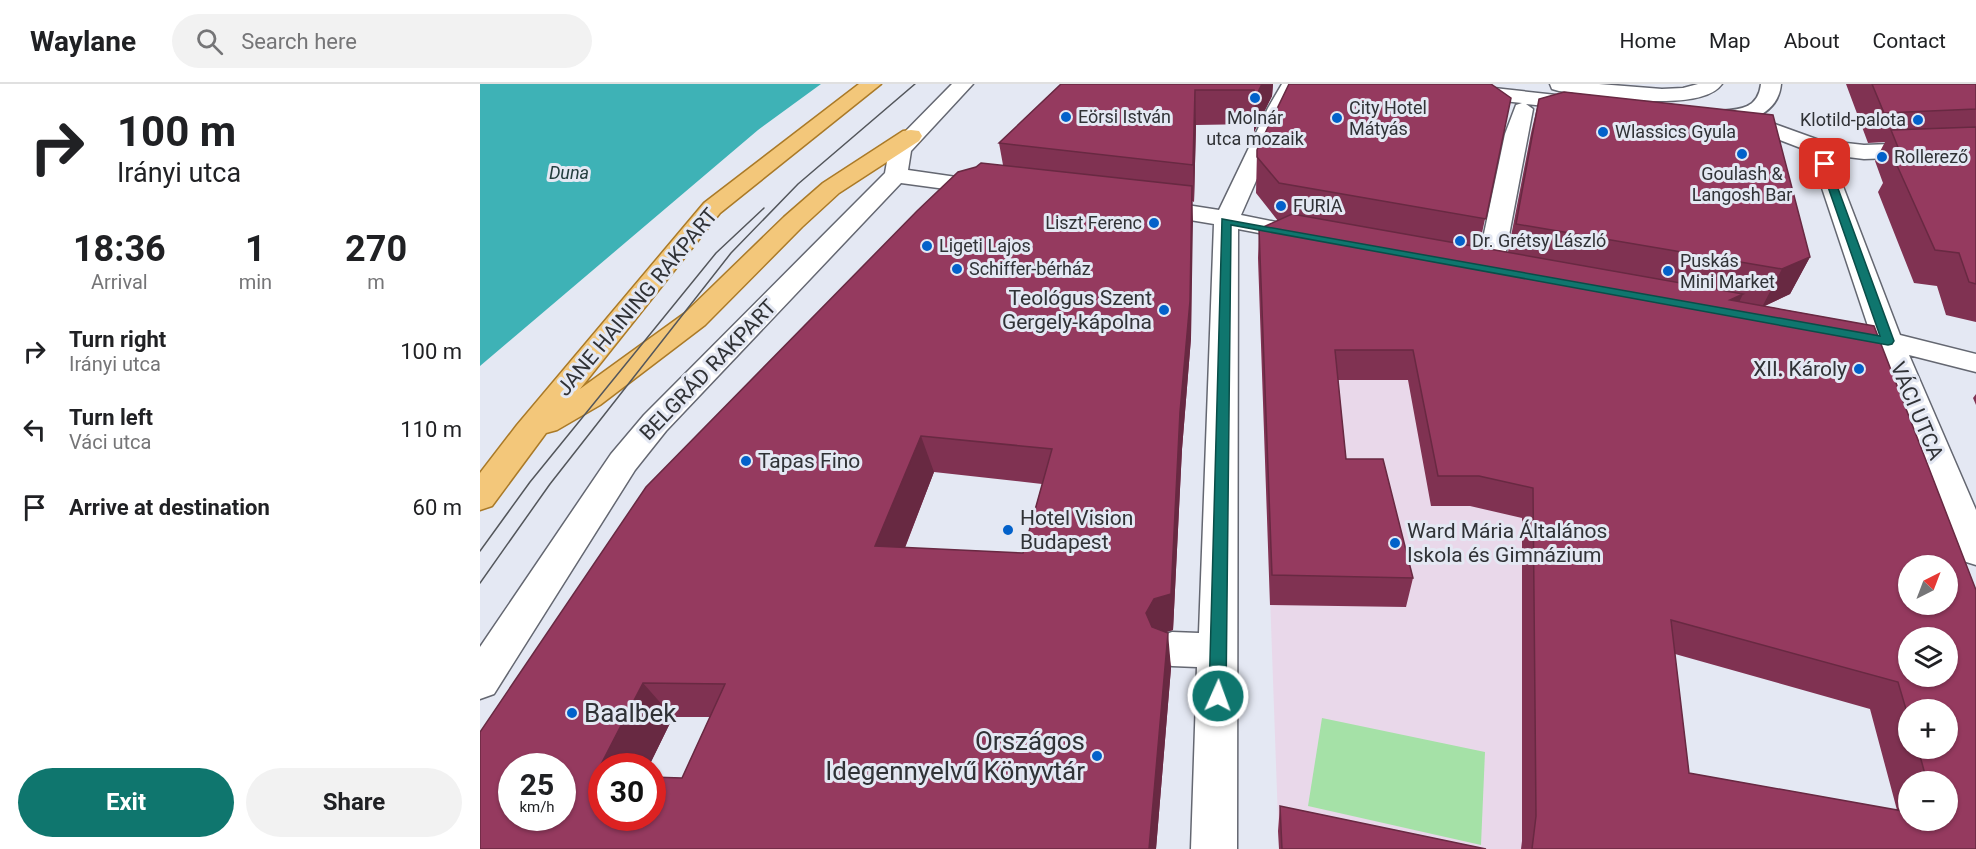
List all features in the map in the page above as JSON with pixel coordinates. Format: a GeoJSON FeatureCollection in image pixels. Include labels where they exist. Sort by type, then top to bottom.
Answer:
{"type":"FeatureCollection","features":[{"type":"Feature","properties":{"kind":"main road","name":"JANE HAINING RAKPART"},"geometry":{"type":"LineString","coordinates":[[480,497],[528,433],[712,208],[871,84]]}},
{"type":"Feature","properties":{"kind":"main road"},"geometry":{"type":"LineString","coordinates":[[528,433],[589,398],[695,319],[793,222],[831,188],[911,136]]}},
{"type":"Feature","properties":{"kind":"street"},"geometry":{"type":"LineString","coordinates":[[963,84],[900,150],[896,175],[1009,190]]}},
{"type":"Feature","properties":{"kind":"street"},"geometry":{"type":"LineString","coordinates":[[1214,849],[1226,221],[1278,108],[1292,84]]}},
{"type":"Feature","properties":{"kind":"street"},"geometry":{"type":"LineString","coordinates":[[1403,84],[1523,103],[1730,117],[1752,113],[1766,103],[1771,84]]}},
{"type":"Feature","properties":{"kind":"street"},"geometry":{"type":"LineString","coordinates":[[1554,84],[1674,96],[1701,93],[1712,84]]}},
{"type":"Feature","properties":{"kind":"street"},"geometry":{"type":"LineString","coordinates":[[1490,267],[1523,103]]}},
{"type":"Feature","properties":{"kind":"street"},"geometry":{"type":"LineString","coordinates":[[1772,129],[1820,155],[1976,148]]}},
{"type":"Feature","properties":{"kind":"street","name":"VÁCI UTCA"},"geometry":{"type":"LineString","coordinates":[[1820,155],[1888,341],[1976,551]]}},
{"type":"Feature","properties":{"kind":"street","name":"BELGRÁD RAKPART"},"geometry":{"type":"LineString","coordinates":[[480,681],[623,462],[655,423],[896,175]]}},
{"type":"Feature","properties":{"kind":"street"},"geometry":{"type":"LineString","coordinates":[[1125,204],[1195,212],[1226,221],[1329,239]]}},
{"type":"Feature","properties":{"kind":"street"},"geometry":{"type":"LineString","coordinates":[[1809,326],[1888,341],[1976,363]]}},
{"type":"Feature","properties":{"kind":"street"},"geometry":{"type":"LineString","coordinates":[[1172,649],[1219,651]]}},
{"type":"Feature","properties":{"kind":"shaded area","name":"Ward Mária Általános Iskola és Gimnázium"},"geometry":{"type":"Polygon","coordinates":[[[1281,247],[1523,500],[1522,849],[1279,849],[1258,258],[1281,247]]]}},
{"type":"Feature","properties":{"kind":"green space"},"geometry":{"type":"Polygon","coordinates":[[[1322,718],[1485,752],[1481,845],[1308,806],[1322,718]]]}},
{"type":"Feature","properties":{"kind":"water","name":"Duna"},"geometry":{"type":"Polygon","coordinates":[[[480,84],[821,84],[758,130],[480,366],[480,84]]]}},
{"type":"Feature","properties":{"kind":"building"},"geometry":{"type":"Polygon","coordinates":[[[1061,84],[1262,84],[1255,98],[1254,90],[1195,90],[1193,165],[999,143],[1061,84]]]}},
{"type":"Feature","properties":{"kind":"building"},"geometry":{"type":"Polygon","coordinates":[[[1289,84],[1491,84],[1511,98],[1486,219],[1279,183],[1257,157],[1257,150],[1289,84]]]}},
{"type":"Feature","properties":{"kind":"building"},"geometry":{"type":"Polygon","coordinates":[[[1872,84],[1976,84],[1976,109],[1884,113],[1872,84]]]}},
{"type":"Feature","properties":{"kind":"building"},"geometry":{"type":"Polygon","coordinates":[[[1564,92],[1773,115],[1810,257],[1782,269],[1516,224],[1539,99],[1564,92]]]}},
{"type":"Feature","properties":{"kind":"building"},"geometry":{"type":"Polygon","coordinates":[[[1976,127],[1976,284],[1969,282],[1959,253],[1935,250],[1895,161],[1904,162],[1891,130],[1976,127]]]}},
{"type":"Feature","properties":{"kind":"building"},"geometry":{"type":"Polygon","coordinates":[[[981,163],[1192,186],[1190,301],[1180,412],[1171,594],[1154,599],[1146,613],[1152,627],[1168,633],[1149,849],[480,849],[480,732],[646,487],[958,172],[976,167],[981,163]],[[921,436],[875,546],[1023,553],[1052,449],[921,436]]]}},
{"type":"Feature","properties":{"kind":"building"},"geometry":{"type":"Polygon","coordinates":[[[1292,214],[1743,294],[1730,300],[1874,326],[1976,590],[1976,849],[1532,849],[1536,816],[1533,488],[1479,476],[1438,476],[1413,350],[1335,350],[1346,459],[1383,459],[1413,578],[1272,575],[1259,229],[1292,214]],[[1671,620],[1689,773],[1898,810],[1898,831],[1958,831],[1958,771],[1924,771],[1921,759],[1958,759],[1958,699],[1903,699],[1899,687],[1958,687],[1958,627],[1898,627],[1898,682],[1671,620]]]}},
{"type":"Feature","properties":{"kind":"building"},"geometry":{"type":"Polygon","coordinates":[[[1280,806],[1486,849],[1282,849],[1280,806]]]}},
{"type":"Feature","properties":{"kind":"tram line"},"geometry":{"type":"LineString","coordinates":[[480,583],[550,484],[731,253],[798,184],[915,84]]}},
{"type":"Feature","properties":{"kind":"tram line"},"geometry":{"type":"LineString","coordinates":[[480,551],[530,482],[716,253],[764,208]]}},
{"type":"Feature","properties":{"kind":"place","name":"Molnár utca mozaik"},"geometry":{"type":"Point","coordinates":[1255,98]}},
{"type":"Feature","properties":{"kind":"place","name":"Eörsi István"},"geometry":{"type":"Point","coordinates":[1066,117]}},
{"type":"Feature","properties":{"kind":"place","name":"City Hotel Mátyás"},"geometry":{"type":"Point","coordinates":[1337,118]}},
{"type":"Feature","properties":{"kind":"place","name":"Klotild-palota"},"geometry":{"type":"Point","coordinates":[1918,120]}},
{"type":"Feature","properties":{"kind":"place","name":"Wlassics Gyula"},"geometry":{"type":"Point","coordinates":[1603,132]}},
{"type":"Feature","properties":{"kind":"place","name":"Goulash & Langosh Bar"},"geometry":{"type":"Point","coordinates":[1742,154]}},
{"type":"Feature","properties":{"kind":"place","name":"Rollerező"},"geometry":{"type":"Point","coordinates":[1882,157]}},
{"type":"Feature","properties":{"kind":"place","name":"FURIA"},"geometry":{"type":"Point","coordinates":[1281,206]}},
{"type":"Feature","properties":{"kind":"place","name":"Liszt Ferenc"},"geometry":{"type":"Point","coordinates":[1154,223]}},
{"type":"Feature","properties":{"kind":"place","name":"Dr. Grétsy László"},"geometry":{"type":"Point","coordinates":[1460,241]}},
{"type":"Feature","properties":{"kind":"place","name":"Ligeti Lajos"},"geometry":{"type":"Point","coordinates":[927,246]}},
{"type":"Feature","properties":{"kind":"place","name":"Schiffer-bérház"},"geometry":{"type":"Point","coordinates":[957,269]}},
{"type":"Feature","properties":{"kind":"place","name":"Puskás Mini Market"},"geometry":{"type":"Point","coordinates":[1668,271]}},
{"type":"Feature","properties":{"kind":"place","name":"Teológus Szent Gergely-kápolna"},"geometry":{"type":"Point","coordinates":[1164,310]}},
{"type":"Feature","properties":{"kind":"place","name":"XII. Károly"},"geometry":{"type":"Point","coordinates":[1859,369]}},
{"type":"Feature","properties":{"kind":"place","name":"Tapas Fino"},"geometry":{"type":"Point","coordinates":[746,461]}},
{"type":"Feature","properties":{"kind":"place","name":"Hotel Vision Budapest"},"geometry":{"type":"Point","coordinates":[1008,530]}},
{"type":"Feature","properties":{"kind":"place","name":"Ward Mária Általános Iskola és Gimnázium"},"geometry":{"type":"Point","coordinates":[1395,543]}},
{"type":"Feature","properties":{"kind":"place","name":"Baalbek"},"geometry":{"type":"Point","coordinates":[572,713]}},
{"type":"Feature","properties":{"kind":"place","name":"Országos Idegennyelvű Könyvtár"},"geometry":{"type":"Point","coordinates":[1097,756]}},
{"type":"Feature","properties":{"kind":"route"},"geometry":{"type":"LineString","coordinates":[[1218,696],[1226,221],[1490,267],[1888,341],[1825,164]]}}]}
